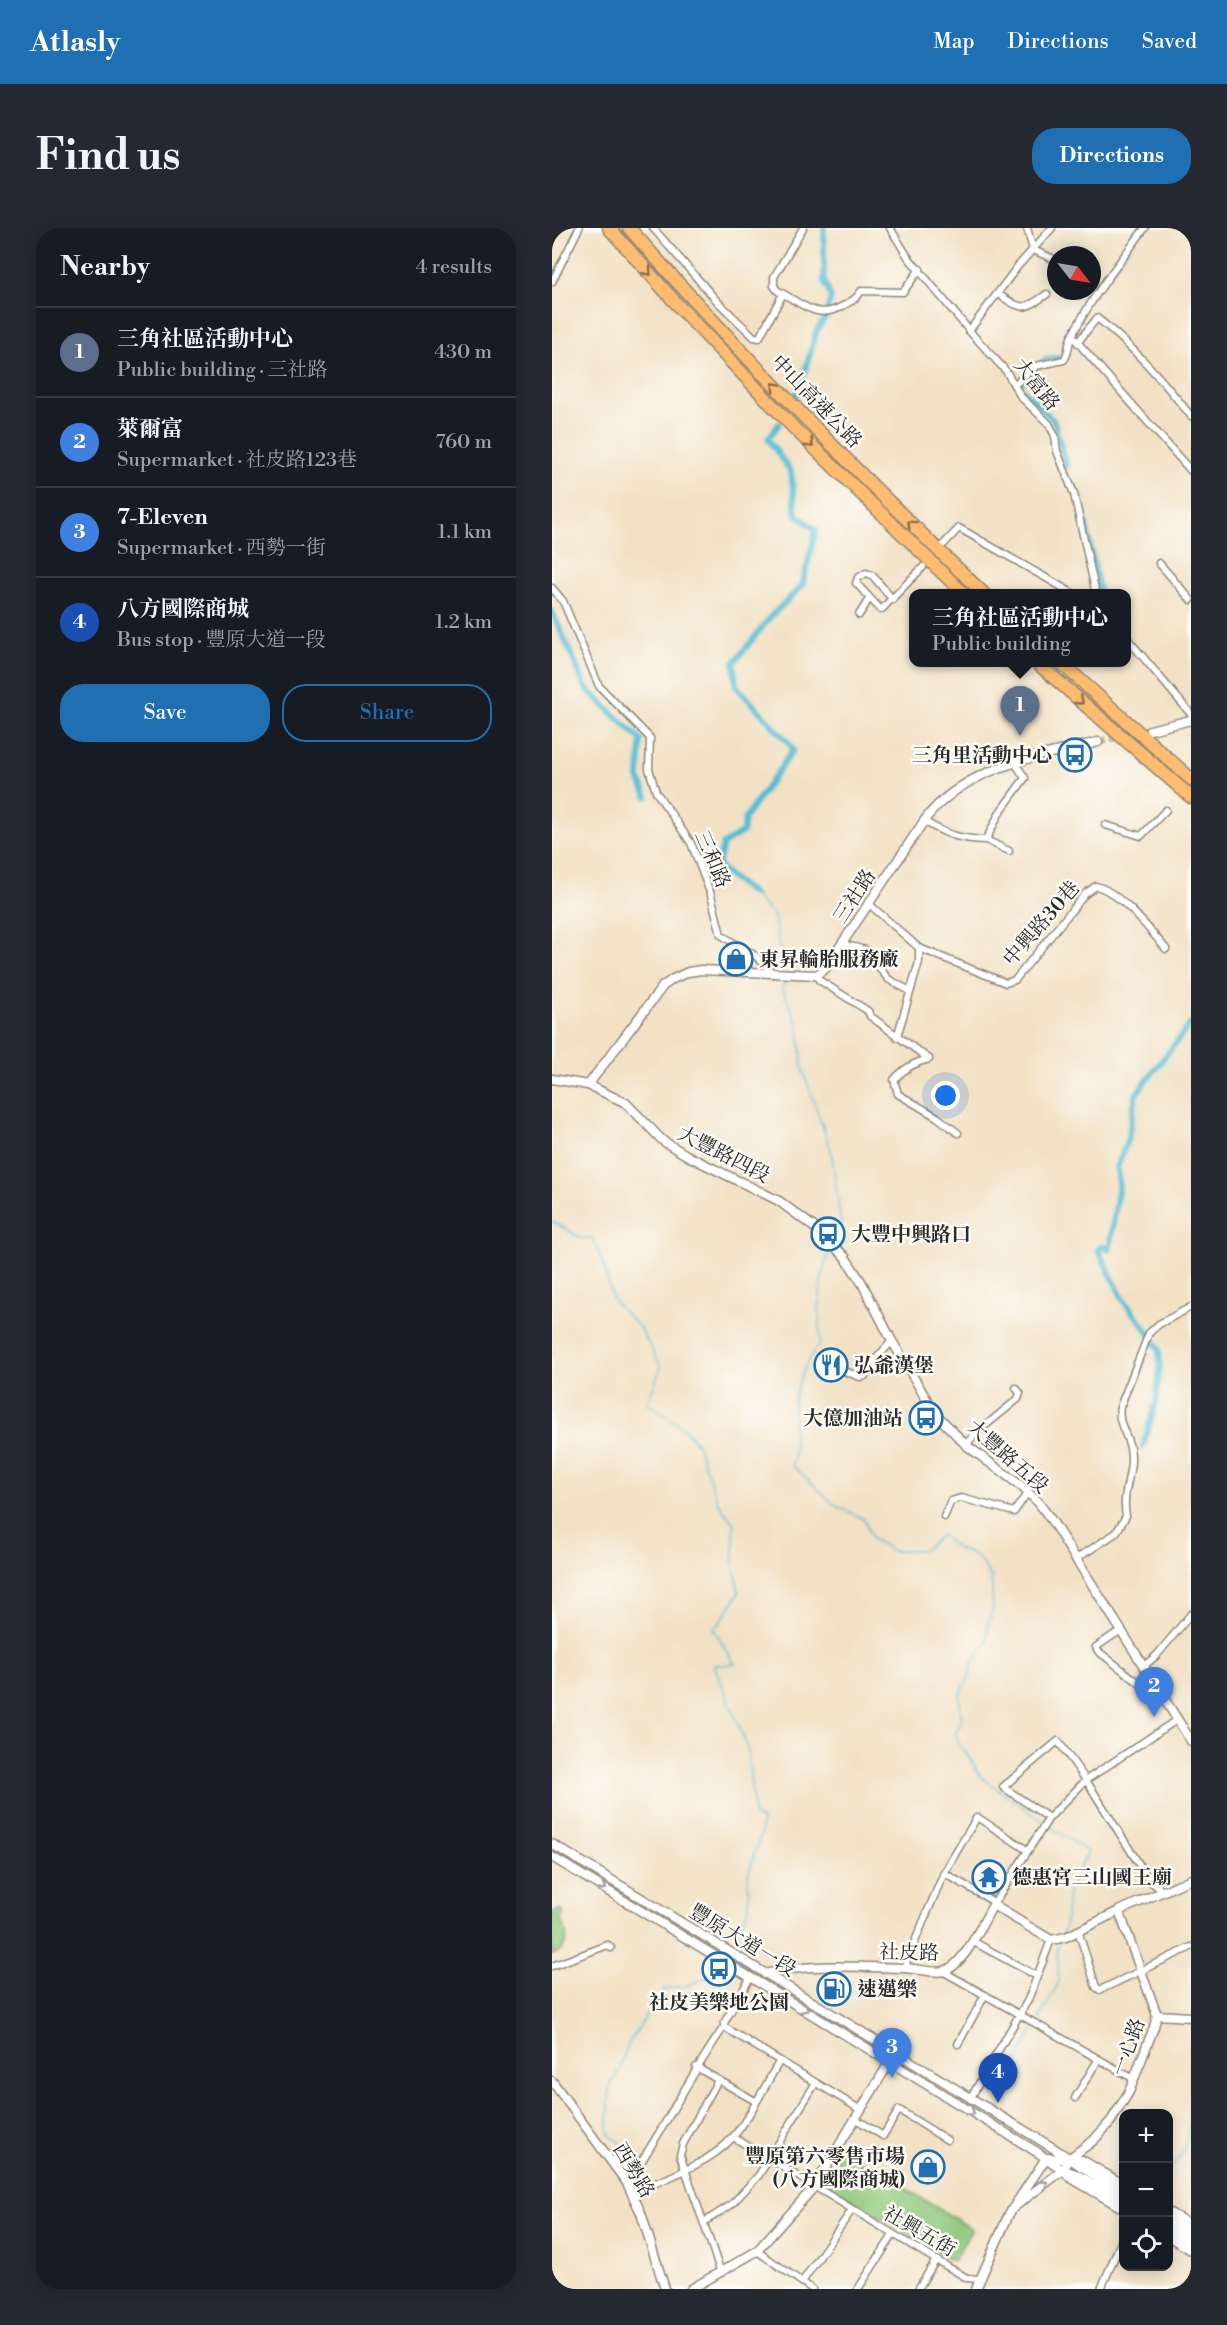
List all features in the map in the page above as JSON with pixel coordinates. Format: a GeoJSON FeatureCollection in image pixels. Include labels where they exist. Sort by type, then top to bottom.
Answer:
{"type":"FeatureCollection","features":[{"type":"Feature","properties":{"kind":"highway","name":"中山高速公路"},"geometry":{"type":"LineString","coordinates":[[609,228],[684,312],[793,427],[959,589]]}},
{"type":"Feature","properties":{"kind":"highway","name":"中山高速公路"},"geometry":{"type":"LineString","coordinates":[[629,228],[802,415],[979,589]]}},
{"type":"Feature","properties":{"kind":"highway"},"geometry":{"type":"LineString","coordinates":[[1041,667],[1191,797]]}},
{"type":"Feature","properties":{"kind":"highway"},"geometry":{"type":"LineString","coordinates":[[1065,667],[1191,779]]}},
{"type":"Feature","properties":{"kind":"street"},"geometry":{"type":"LineString","coordinates":[[552,282],[579,228]]}},
{"type":"Feature","properties":{"kind":"street"},"geometry":{"type":"LineString","coordinates":[[652,228],[717,301],[754,337],[759,338],[783,294]]}},
{"type":"Feature","properties":{"kind":"street"},"geometry":{"type":"LineString","coordinates":[[803,228],[774,277],[774,286],[783,294],[815,312],[833,310],[857,298],[861,291],[903,292],[920,269]]}},
{"type":"Feature","properties":{"kind":"street","name":"大富路"},"geometry":{"type":"LineString","coordinates":[[890,228],[909,257],[969,331],[1006,371],[1021,397],[1049,424],[1055,436],[1079,513],[1095,589]]}},
{"type":"Feature","properties":{"kind":"street"},"geometry":{"type":"LineString","coordinates":[[1027,228],[1033,250]]}},
{"type":"Feature","properties":{"kind":"street"},"geometry":{"type":"LineString","coordinates":[[969,331],[1052,228]]}},
{"type":"Feature","properties":{"kind":"street"},"geometry":{"type":"LineString","coordinates":[[1014,385],[1036,366],[1064,360],[1072,336],[1119,262],[1145,228]]}},
{"type":"Feature","properties":{"kind":"street"},"geometry":{"type":"LineString","coordinates":[[1033,250],[1047,256]]}},
{"type":"Feature","properties":{"kind":"street"},"geometry":{"type":"LineString","coordinates":[[998,294],[1014,306],[1021,308],[1047,294]]}},
{"type":"Feature","properties":{"kind":"street"},"geometry":{"type":"LineString","coordinates":[[1078,342],[1097,318],[1122,338],[1191,416]]}},
{"type":"Feature","properties":{"kind":"street"},"geometry":{"type":"LineString","coordinates":[[1072,336],[1191,471]]}},
{"type":"Feature","properties":{"kind":"street"},"geometry":{"type":"LineString","coordinates":[[944,544],[959,528],[1065,589]]}},
{"type":"Feature","properties":{"kind":"street"},"geometry":{"type":"LineString","coordinates":[[1159,562],[1191,600]]}},
{"type":"Feature","properties":{"kind":"street"},"geometry":{"type":"LineString","coordinates":[[893,600],[872,575],[866,573],[858,578],[856,584],[881,610],[893,600],[923,567]]}},
{"type":"Feature","properties":{"kind":"street","name":"三和路"},"geometry":{"type":"LineString","coordinates":[[552,588],[563,601],[599,686],[650,738],[649,768],[656,792],[691,843],[711,895],[721,935],[756,956],[774,974]]}},
{"type":"Feature","properties":{"kind":"street"},"geometry":{"type":"LineString","coordinates":[[859,615],[869,599]]}},
{"type":"Feature","properties":{"kind":"street"},"geometry":{"type":"LineString","coordinates":[[1131,643],[1191,714]]}},
{"type":"Feature","properties":{"kind":"street"},"geometry":{"type":"LineString","coordinates":[[1150,730],[1191,720]]}},
{"type":"Feature","properties":{"kind":"street","name":"三社路"},"geometry":{"type":"LineString","coordinates":[[816,975],[825,969],[924,821],[943,799],[982,774],[1015,763],[1098,742]]}},
{"type":"Feature","properties":{"kind":"street"},"geometry":{"type":"LineString","coordinates":[[986,840],[1000,812],[1025,778],[1015,763]]}},
{"type":"Feature","properties":{"kind":"street"},"geometry":{"type":"LineString","coordinates":[[1105,825],[1141,836],[1166,810]]}},
{"type":"Feature","properties":{"kind":"street"},"geometry":{"type":"LineString","coordinates":[[924,821],[943,833],[964,839],[986,840],[1009,851]]}},
{"type":"Feature","properties":{"kind":"street","name":"中興路30巷"},"geometry":{"type":"LineString","coordinates":[[868,903],[919,948],[1006,983],[1015,980],[1085,894],[1096,886],[1104,888],[1116,898],[1166,949]]}},
{"type":"Feature","properties":{"kind":"street"},"geometry":{"type":"LineString","coordinates":[[842,944],[866,950],[888,979],[910,991]]}},
{"type":"Feature","properties":{"kind":"street"},"geometry":{"type":"LineString","coordinates":[[897,1036],[919,962],[919,948]]}},
{"type":"Feature","properties":{"kind":"street"},"geometry":{"type":"LineString","coordinates":[[588,1085],[656,994],[673,979],[688,972],[701,970],[816,975],[819,980],[868,1011],[870,1016],[929,1059],[919,1061],[900,1073],[894,1080],[898,1094],[937,1117],[958,1133]]}},
{"type":"Feature","properties":{"kind":"street","name":"大豐路四段"},"geometry":{"type":"LineString","coordinates":[[552,1079],[588,1085],[627,1103],[653,1133],[677,1150],[779,1200],[819,1231],[845,1257]]}},
{"type":"Feature","properties":{"kind":"street","name":"大豐路五段"},"geometry":{"type":"LineString","coordinates":[[845,1257],[934,1412],[966,1445],[1028,1492],[1052,1521],[1191,1741]]}},
{"type":"Feature","properties":{"kind":"street"},"geometry":{"type":"LineString","coordinates":[[1076,1559],[1116,1533],[1126,1516],[1124,1502],[1130,1473],[1131,1449],[1118,1417],[1120,1407],[1149,1334],[1174,1314],[1191,1307]]}},
{"type":"Feature","properties":{"kind":"street"},"geometry":{"type":"LineString","coordinates":[[836,1368],[860,1377],[865,1376],[867,1369],[892,1341]]}},
{"type":"Feature","properties":{"kind":"street"},"geometry":{"type":"LineString","coordinates":[[966,1445],[975,1434],[1018,1399],[1020,1393],[1016,1388]]}},
{"type":"Feature","properties":{"kind":"street"},"geometry":{"type":"LineString","coordinates":[[944,1517],[951,1501],[961,1498],[1014,1512],[1028,1492]]}},
{"type":"Feature","properties":{"kind":"street"},"geometry":{"type":"LineString","coordinates":[[1144,1666],[1157,1655],[1191,1614]]}},
{"type":"Feature","properties":{"kind":"street"},"geometry":{"type":"LineString","coordinates":[[1121,1630],[1096,1647],[1098,1651],[1143,1686],[1154,1683]]}},
{"type":"Feature","properties":{"kind":"street"},"geometry":{"type":"LineString","coordinates":[[993,1903],[1049,1818],[1086,1780],[1178,1719]]}},
{"type":"Feature","properties":{"kind":"street"},"geometry":{"type":"LineString","coordinates":[[1049,1818],[1004,1787],[1058,1741],[1086,1780],[1149,1880],[1163,1891]]}},
{"type":"Feature","properties":{"kind":"street"},"geometry":{"type":"LineString","coordinates":[[906,1968],[907,1960],[944,1874],[976,1817],[1027,1850]]}},
{"type":"Feature","properties":{"kind":"street","name":"豐原大道一段"},"geometry":{"type":"LineString","coordinates":[[552,1844],[1070,2158],[1096,2181]]}},
{"type":"Feature","properties":{"kind":"street","name":"豐原大道一段"},"geometry":{"type":"LineString","coordinates":[[552,1857],[1046,2158],[1071,2178],[1119,2207]]}},
{"type":"Feature","properties":{"kind":"street"},"geometry":{"type":"LineString","coordinates":[[944,1874],[1051,1940],[1066,1937],[1191,1879]]}},
{"type":"Feature","properties":{"kind":"street","name":"社皮路"},"geometry":{"type":"LineString","coordinates":[[750,1978],[805,1967],[906,1968],[944,1972],[960,1961],[993,1903]]}},
{"type":"Feature","properties":{"kind":"street","name":"一心路"},"geometry":{"type":"LineString","coordinates":[[1070,2158],[1094,2140],[1111,2121],[1129,2092],[1157,2015],[1119,1911]]}},
{"type":"Feature","properties":{"kind":"street"},"geometry":{"type":"LineString","coordinates":[[1078,1930],[1096,1987],[1100,1990],[1191,1947]]}},
{"type":"Feature","properties":{"kind":"street"},"geometry":{"type":"LineString","coordinates":[[970,2099],[1019,2015],[1051,1940]]}},
{"type":"Feature","properties":{"kind":"street"},"geometry":{"type":"LineString","coordinates":[[972,1941],[1036,1976]]}},
{"type":"Feature","properties":{"kind":"street"},"geometry":{"type":"LineString","coordinates":[[552,1966],[608,1945],[611,1948]]}},
{"type":"Feature","properties":{"kind":"street"},"geometry":{"type":"LineString","coordinates":[[944,1972],[1134,2079]]}},
{"type":"Feature","properties":{"kind":"street"},"geometry":{"type":"LineString","coordinates":[[627,2183],[653,2146],[696,2067],[724,2027],[724,2023],[750,1978]]}},
{"type":"Feature","properties":{"kind":"street"},"geometry":{"type":"LineString","coordinates":[[958,2044],[985,1995]]}},
{"type":"Feature","properties":{"kind":"street"},"geometry":{"type":"LineString","coordinates":[[1157,2015],[1191,2017]]}},
{"type":"Feature","properties":{"kind":"street"},"geometry":{"type":"LineString","coordinates":[[724,2027],[861,2110]]}},
{"type":"Feature","properties":{"kind":"street"},"geometry":{"type":"LineString","coordinates":[[692,2289],[757,2252],[814,2187],[896,2052]]}},
{"type":"Feature","properties":{"kind":"street"},"geometry":{"type":"LineString","coordinates":[[1076,2098],[1098,2060]]}},
{"type":"Feature","properties":{"kind":"street"},"geometry":{"type":"LineString","coordinates":[[632,2193],[685,2170],[720,2149],[733,2137],[779,2062]]}},
{"type":"Feature","properties":{"kind":"street"},"geometry":{"type":"LineString","coordinates":[[696,2067],[755,2101]]}},
{"type":"Feature","properties":{"kind":"street"},"geometry":{"type":"LineString","coordinates":[[718,2080],[683,2144],[680,2156],[721,2273]]}},
{"type":"Feature","properties":{"kind":"street","name":"西勢路"},"geometry":{"type":"LineString","coordinates":[[552,2081],[627,2183],[641,2213],[665,2289]]}},
{"type":"Feature","properties":{"kind":"street"},"geometry":{"type":"LineString","coordinates":[[704,2222],[731,2205],[759,2175],[815,2084]]}},
{"type":"Feature","properties":{"kind":"street"},"geometry":{"type":"LineString","coordinates":[[856,2119],[884,2136],[899,2110],[947,2140]]}},
{"type":"Feature","properties":{"kind":"street","name":"社興五街"},"geometry":{"type":"LineString","coordinates":[[733,2137],[967,2278],[979,2279]]}},
{"type":"Feature","properties":{"kind":"street"},"geometry":{"type":"LineString","coordinates":[[976,2289],[996,2238],[1046,2158],[1070,2158]]}},
{"type":"Feature","properties":{"kind":"street"},"geometry":{"type":"LineString","coordinates":[[1014,2207],[1063,2170],[1070,2158]]}},
{"type":"Feature","properties":{"kind":"street","name":"豐原大道一段"},"geometry":{"type":"LineString","coordinates":[[1070,2158],[1082,2160],[1119,2182]]}},
{"type":"Feature","properties":{"kind":"street","name":"豐原大道一段"},"geometry":{"type":"LineString","coordinates":[[1063,2170],[1096,2181]]}},
{"type":"Feature","properties":{"kind":"street"},"geometry":{"type":"LineString","coordinates":[[1096,2181],[1119,2191]]}},
{"type":"Feature","properties":{"kind":"street"},"geometry":{"type":"LineString","coordinates":[[1096,2181],[1119,2197]]}},
{"type":"Feature","properties":{"kind":"street"},"geometry":{"type":"LineString","coordinates":[[802,2282],[852,2210]]}},
{"type":"Feature","properties":{"kind":"street"},"geometry":{"type":"LineString","coordinates":[[1173,2215],[1191,2225]]}},
{"type":"Feature","properties":{"kind":"street"},"geometry":{"type":"LineString","coordinates":[[1173,2223],[1191,2233]]}},
{"type":"Feature","properties":{"kind":"street"},"geometry":{"type":"LineString","coordinates":[[1173,2231],[1191,2241]]}},
{"type":"Feature","properties":{"kind":"street"},"geometry":{"type":"LineString","coordinates":[[858,2289],[893,2235]]}},
{"type":"Feature","properties":{"kind":"street"},"geometry":{"type":"LineString","coordinates":[[1173,2239],[1191,2250]]}},
{"type":"Feature","properties":{"kind":"street"},"geometry":{"type":"LineString","coordinates":[[1101,2289],[1119,2247]]}},
{"type":"Feature","properties":{"kind":"street"},"geometry":{"type":"LineString","coordinates":[[757,2252],[812,2289]]}},
{"type":"Feature","properties":{"kind":"street"},"geometry":{"type":"LineString","coordinates":[[918,2289],[936,2260]]}},
{"type":"Feature","properties":{"kind":"green space"},"geometry":{"type":"Polygon","coordinates":[[[561,1909],[564,1915],[560,1917],[566,1934],[566,1942],[561,1951],[552,1955],[552,1913],[561,1909]]]}},
{"type":"Feature","properties":{"kind":"green space"},"geometry":{"type":"Polygon","coordinates":[[[842,2150],[972,2229],[953,2261],[822,2182],[842,2150]]]}},
{"type":"Feature","properties":{"kind":"waterway"},"geometry":{"type":"LineString","coordinates":[[796,395],[817,330],[825,318],[831,297],[824,281],[824,228]]}},
{"type":"Feature","properties":{"kind":"waterway"},"geometry":{"type":"LineString","coordinates":[[1105,278],[1140,228]]}},
{"type":"Feature","properties":{"kind":"waterway"},"geometry":{"type":"LineString","coordinates":[[1066,466],[1054,421],[1018,385],[1045,359],[1059,358],[1064,355],[1065,342],[1075,324]]}},
{"type":"Feature","properties":{"kind":"waterway"},"geometry":{"type":"LineString","coordinates":[[753,894],[718,865],[723,844],[743,832],[745,818],[793,750],[736,686],[734,663],[771,616],[802,586],[816,530],[796,514],[791,472],[768,439],[779,424]]}},
{"type":"Feature","properties":{"kind":"waterway"},"geometry":{"type":"LineString","coordinates":[[1074,486],[1084,514],[1099,589]]}},
{"type":"Feature","properties":{"kind":"waterway"},"geometry":{"type":"LineString","coordinates":[[552,611],[586,688],[641,740],[639,778],[647,797]]}},
{"type":"Feature","properties":{"kind":"waterway"},"geometry":{"type":"LineString","coordinates":[[753,894],[774,916],[779,947],[795,969]]}},
{"type":"Feature","properties":{"kind":"waterway"},"geometry":{"type":"LineString","coordinates":[[789,978],[782,988],[799,1026],[803,1071],[831,1150],[841,1222],[834,1239]]}},
{"type":"Feature","properties":{"kind":"waterway"},"geometry":{"type":"LineString","coordinates":[[1143,1446],[1156,1402],[1160,1364],[1159,1350],[1145,1327],[1124,1301],[1098,1250],[1102,1246],[1109,1250],[1119,1184],[1117,1168],[1128,1138],[1136,1094],[1191,1023]]}},
{"type":"Feature","properties":{"kind":"waterway"},"geometry":{"type":"LineString","coordinates":[[552,1221],[581,1238],[592,1238],[603,1262],[612,1297],[640,1328],[661,1367],[647,1403],[685,1429],[697,1444],[718,1502],[734,1524],[734,1565],[739,1593],[719,1624],[713,1628],[735,1664],[714,1665],[747,1746],[754,1816],[762,1820],[761,1834],[748,1875],[749,1909],[741,1923],[739,1937],[733,1949]]}},
{"type":"Feature","properties":{"kind":"waterway"},"geometry":{"type":"LineString","coordinates":[[831,1246],[821,1283],[820,1344],[806,1366],[794,1401],[795,1451],[792,1465],[836,1506],[864,1519],[872,1539],[893,1551],[924,1550],[941,1535],[956,1548],[976,1556],[991,1576],[993,1608],[988,1625],[987,1643],[973,1660],[969,1677],[959,1696],[962,1721],[955,1733],[959,1745],[981,1777],[1044,1822]]}},
{"type":"Feature","properties":{"kind":"waterway"},"geometry":{"type":"LineString","coordinates":[[1048,1825],[1088,1852],[1068,1891],[1065,1927],[1062,1934]]}},
{"type":"Feature","properties":{"kind":"waterway"},"geometry":{"type":"LineString","coordinates":[[1038,2021],[1059,1982],[1057,1949],[1059,1942]]}},
{"type":"Feature","properties":{"kind":"waterway"},"geometry":{"type":"LineString","coordinates":[[632,2165],[625,2148],[608,2133],[609,2088],[618,2073],[629,2043],[664,1989],[686,1986],[720,1971],[723,1966]]}},
{"type":"Feature","properties":{"kind":"waterway"},"geometry":{"type":"LineString","coordinates":[[988,2089],[1007,2081],[1036,2025]]}},
{"type":"Feature","properties":{"kind":"waterway"},"geometry":{"type":"LineString","coordinates":[[1173,2166],[1182,2154],[1191,2120]]}},
{"type":"Feature","properties":{"kind":"tunnel"},"geometry":{"type":"LineString","coordinates":[[1098,742],[1141,732]]}},
{"type":"Feature","properties":{"kind":"place","name":"三角社區活動中心"},"geometry":{"type":"Point","coordinates":[1020,736]}},
{"type":"Feature","properties":{"kind":"place","name":"三角里活動中心"},"geometry":{"type":"Point","coordinates":[1075,755]}},
{"type":"Feature","properties":{"kind":"place","name":"東昇輪胎服務廠"},"geometry":{"type":"Point","coordinates":[736,959]}},
{"type":"Feature","properties":{"kind":"place","name":"大豐中興路口"},"geometry":{"type":"Point","coordinates":[828,1234]}},
{"type":"Feature","properties":{"kind":"place","name":"弘爺漢堡"},"geometry":{"type":"Point","coordinates":[831,1365]}},
{"type":"Feature","properties":{"kind":"place","name":"大億加油站"},"geometry":{"type":"Point","coordinates":[926,1418]}},
{"type":"Feature","properties":{"kind":"place","name":"萊爾富"},"geometry":{"type":"Point","coordinates":[1154,1717]}},
{"type":"Feature","properties":{"kind":"place","name":"德惠宮三山國王廟"},"geometry":{"type":"Point","coordinates":[989,1877]}},
{"type":"Feature","properties":{"kind":"place","name":"社皮美樂地公園"},"geometry":{"type":"Point","coordinates":[719,1969]}},
{"type":"Feature","properties":{"kind":"place","name":"速邁樂"},"geometry":{"type":"Point","coordinates":[834,1989]}},
{"type":"Feature","properties":{"kind":"place","name":"7-Eleven"},"geometry":{"type":"Point","coordinates":[892,2078]}},
{"type":"Feature","properties":{"kind":"place","name":"八方國際商城"},"geometry":{"type":"Point","coordinates":[998,2103]}},
{"type":"Feature","properties":{"kind":"place","name":"豐原第六零售市場 (八方國際商城)"},"geometry":{"type":"Point","coordinates":[928,2167]}}]}
